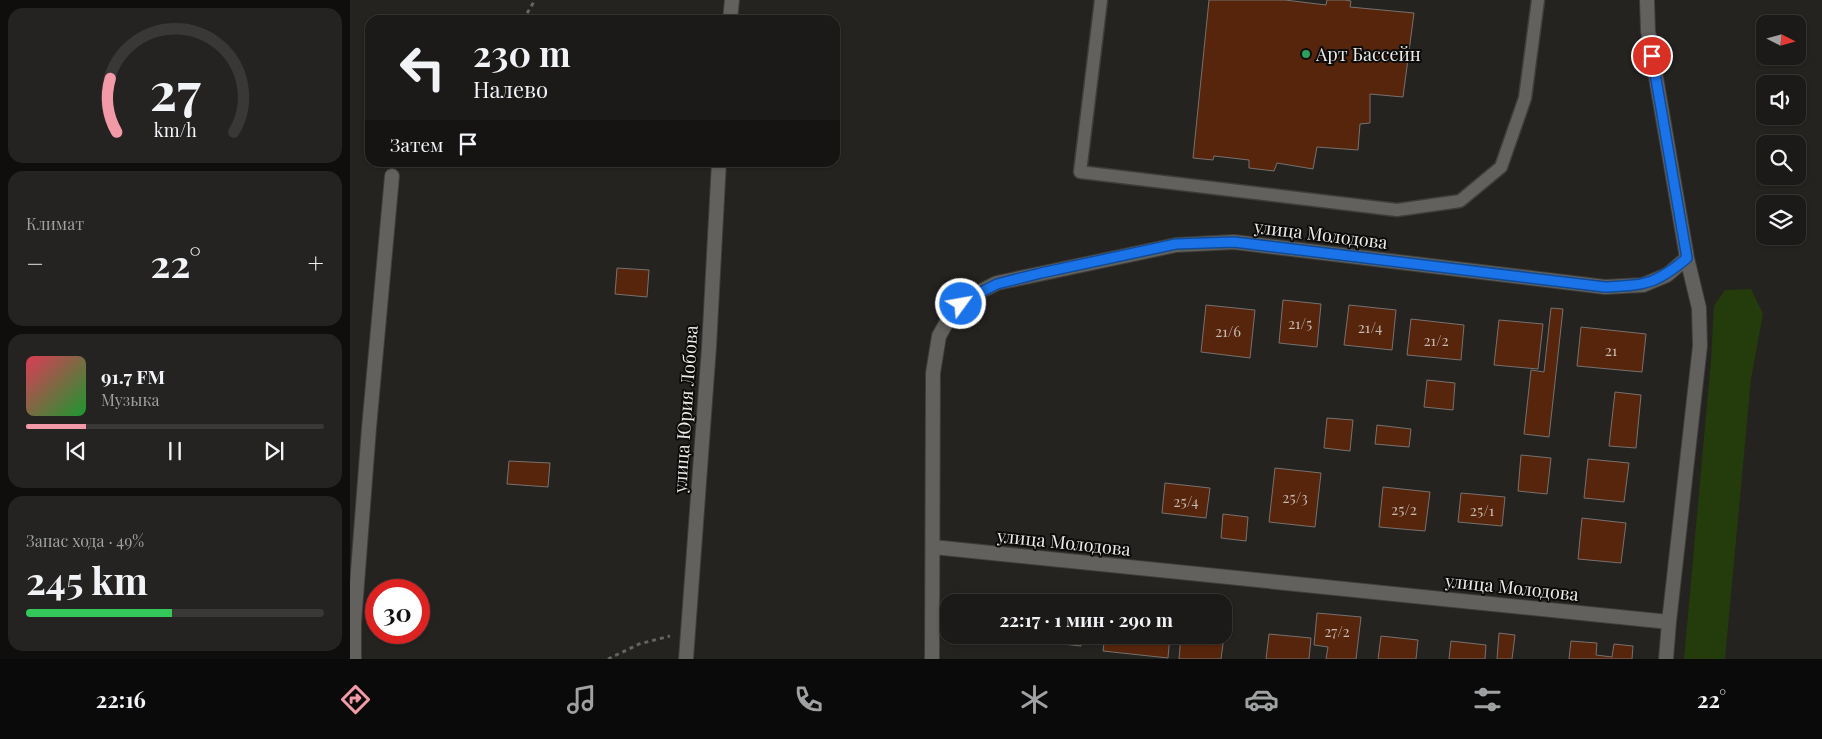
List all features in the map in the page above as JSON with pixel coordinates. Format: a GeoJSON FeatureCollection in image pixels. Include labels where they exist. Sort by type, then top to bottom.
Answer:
{"type":"FeatureCollection","features":[{"type":"Feature","properties":{"kind":"street"},"geometry":{"type":"LineString","coordinates":[[730,15],[732,0]]}},
{"type":"Feature","properties":{"kind":"street"},"geometry":{"type":"LineString","coordinates":[[1647,0],[1648,31],[1687,258],[1699,308],[1700,346],[1668,622],[1666,659]]}},
{"type":"Feature","properties":{"kind":"street","name":"улица Юрия Лобова"},"geometry":{"type":"LineString","coordinates":[[686,659],[709,347],[719,167]]}},
{"type":"Feature","properties":{"kind":"street"},"geometry":{"type":"LineString","coordinates":[[354,659],[354,623],[369,428],[392,176]]}},
{"type":"Feature","properties":{"kind":"street","name":"улица Молодова"},"geometry":{"type":"LineString","coordinates":[[1668,622],[933,547],[933,373],[939,336],[953,311],[969,298],[997,284],[1176,244],[1234,242],[1605,287],[1643,285],[1667,275],[1687,258]]}},
{"type":"Feature","properties":{"kind":"street"},"geometry":{"type":"LineString","coordinates":[[932,659],[933,547]]}},
{"type":"Feature","properties":{"kind":"lane"},"geometry":{"type":"LineString","coordinates":[[1100,0],[1080,172],[1396,210],[1460,201],[1501,167],[1526,98],[1538,0]]}},
{"type":"Feature","properties":{"kind":"path"},"geometry":{"type":"LineString","coordinates":[[527,15],[535,0]]}},
{"type":"Feature","properties":{"kind":"path"},"geometry":{"type":"LineString","coordinates":[[608,659],[639,644],[687,631]]}},
{"type":"Feature","properties":{"kind":"green space"},"geometry":{"type":"Polygon","coordinates":[[[1751,289],[1763,314],[1751,379],[1725,659],[1684,659],[1711,360],[1714,306],[1725,290],[1751,289]]]}},
{"type":"Feature","properties":{"kind":"building","name":"Арт Бассейн"},"geometry":{"type":"Polygon","coordinates":[[[1209,0],[1285,0],[1326,5],[1327,0],[1345,0],[1351,1],[1350,7],[1414,13],[1403,97],[1370,94],[1370,123],[1360,124],[1358,150],[1317,147],[1313,169],[1277,163],[1274,171],[1249,168],[1249,160],[1214,156],[1213,160],[1193,158],[1209,0]]]}},
{"type":"Feature","properties":{"kind":"building"},"geometry":{"type":"Polygon","coordinates":[[[617,268],[649,270],[647,297],[615,294],[617,268]]]}},
{"type":"Feature","properties":{"kind":"building"},"geometry":{"type":"Polygon","coordinates":[[[1283,300],[1321,304],[1317,347],[1279,343],[1283,300]]]}},
{"type":"Feature","properties":{"kind":"building"},"geometry":{"type":"Polygon","coordinates":[[[1206,305],[1255,310],[1250,358],[1201,352],[1206,305]]]}},
{"type":"Feature","properties":{"kind":"building"},"geometry":{"type":"Polygon","coordinates":[[[1349,305],[1396,310],[1392,350],[1344,345],[1349,305]]]}},
{"type":"Feature","properties":{"kind":"building"},"geometry":{"type":"Polygon","coordinates":[[[1551,308],[1563,309],[1549,437],[1524,434],[1531,370],[1544,372],[1551,308]]]}},
{"type":"Feature","properties":{"kind":"building"},"geometry":{"type":"Polygon","coordinates":[[[1411,319],[1464,325],[1461,360],[1407,355],[1411,319]]]}},
{"type":"Feature","properties":{"kind":"building"},"geometry":{"type":"Polygon","coordinates":[[[1499,320],[1543,324],[1538,369],[1494,365],[1499,320]]]}},
{"type":"Feature","properties":{"kind":"building"},"geometry":{"type":"Polygon","coordinates":[[[1581,327],[1646,334],[1642,372],[1577,366],[1581,327]]]}},
{"type":"Feature","properties":{"kind":"building"},"geometry":{"type":"Polygon","coordinates":[[[1427,380],[1455,383],[1453,410],[1424,407],[1427,380]]]}},
{"type":"Feature","properties":{"kind":"building"},"geometry":{"type":"Polygon","coordinates":[[[1615,392],[1641,395],[1636,448],[1609,446],[1615,392]]]}},
{"type":"Feature","properties":{"kind":"building"},"geometry":{"type":"Polygon","coordinates":[[[1327,418],[1353,420],[1350,451],[1324,448],[1327,418]]]}},
{"type":"Feature","properties":{"kind":"building"},"geometry":{"type":"Polygon","coordinates":[[[1377,425],[1411,429],[1409,447],[1375,444],[1377,425]]]}},
{"type":"Feature","properties":{"kind":"building"},"geometry":{"type":"Polygon","coordinates":[[[1521,455],[1551,458],[1547,494],[1518,491],[1521,455]]]}},
{"type":"Feature","properties":{"kind":"building"},"geometry":{"type":"Polygon","coordinates":[[[1588,459],[1629,463],[1624,502],[1584,498],[1588,459]]]}},
{"type":"Feature","properties":{"kind":"building"},"geometry":{"type":"Polygon","coordinates":[[[509,461],[550,463],[548,487],[507,484],[509,461]]]}},
{"type":"Feature","properties":{"kind":"building"},"geometry":{"type":"Polygon","coordinates":[[[1275,468],[1321,473],[1315,527],[1269,522],[1275,468]]]}},
{"type":"Feature","properties":{"kind":"building"},"geometry":{"type":"Polygon","coordinates":[[[1165,483],[1210,488],[1206,518],[1162,513],[1165,483]]]}},
{"type":"Feature","properties":{"kind":"building"},"geometry":{"type":"Polygon","coordinates":[[[1383,487],[1430,492],[1425,531],[1379,527],[1383,487]]]}},
{"type":"Feature","properties":{"kind":"building"},"geometry":{"type":"Polygon","coordinates":[[[1461,493],[1505,497],[1502,526],[1458,522],[1461,493]]]}},
{"type":"Feature","properties":{"kind":"building"},"geometry":{"type":"Polygon","coordinates":[[[1223,514],[1248,517],[1246,541],[1221,538],[1223,514]]]}},
{"type":"Feature","properties":{"kind":"building"},"geometry":{"type":"Polygon","coordinates":[[[1582,518],[1626,523],[1621,563],[1578,559],[1582,518]]]}},
{"type":"Feature","properties":{"kind":"building"},"geometry":{"type":"Polygon","coordinates":[[[1317,613],[1361,617],[1356,659],[1326,659],[1328,647],[1314,645],[1317,613]]]}},
{"type":"Feature","properties":{"kind":"building"},"geometry":{"type":"Polygon","coordinates":[[[1499,633],[1515,635],[1512,659],[1497,659],[1499,633]]]}},
{"type":"Feature","properties":{"kind":"building"},"geometry":{"type":"Polygon","coordinates":[[[1269,634],[1311,638],[1309,659],[1266,659],[1269,634]]]}},
{"type":"Feature","properties":{"kind":"building"},"geometry":{"type":"Polygon","coordinates":[[[1381,636],[1418,640],[1416,659],[1378,659],[1381,636]]]}},
{"type":"Feature","properties":{"kind":"building"},"geometry":{"type":"Polygon","coordinates":[[[1451,641],[1486,645],[1485,659],[1449,659],[1451,641]]]}},
{"type":"Feature","properties":{"kind":"building"},"geometry":{"type":"Polygon","coordinates":[[[1571,641],[1597,643],[1596,655],[1612,657],[1614,644],[1633,646],[1632,659],[1569,659],[1571,641]]]}},
{"type":"Feature","properties":{"kind":"building"},"geometry":{"type":"Polygon","coordinates":[[[1062,644],[1081,644],[1081,646],[1062,644]]]}},
{"type":"Feature","properties":{"kind":"building"},"geometry":{"type":"Polygon","coordinates":[[[1104,644],[1169,644],[1168,658],[1103,651],[1104,644]]]}},
{"type":"Feature","properties":{"kind":"building"},"geometry":{"type":"Polygon","coordinates":[[[1180,644],[1223,644],[1221,659],[1179,659],[1180,644]]]}},
{"type":"Feature","properties":{"kind":"place","name":"Арт Бассейн"},"geometry":{"type":"Point","coordinates":[1306,54]}},
{"type":"Feature","properties":{"kind":"route"},"geometry":{"type":"LineString","coordinates":[[961,304],[997,284],[1041,273],[1176,244],[1234,242],[1605,287],[1643,285],[1667,275],[1687,258],[1652,56]]}}]}
